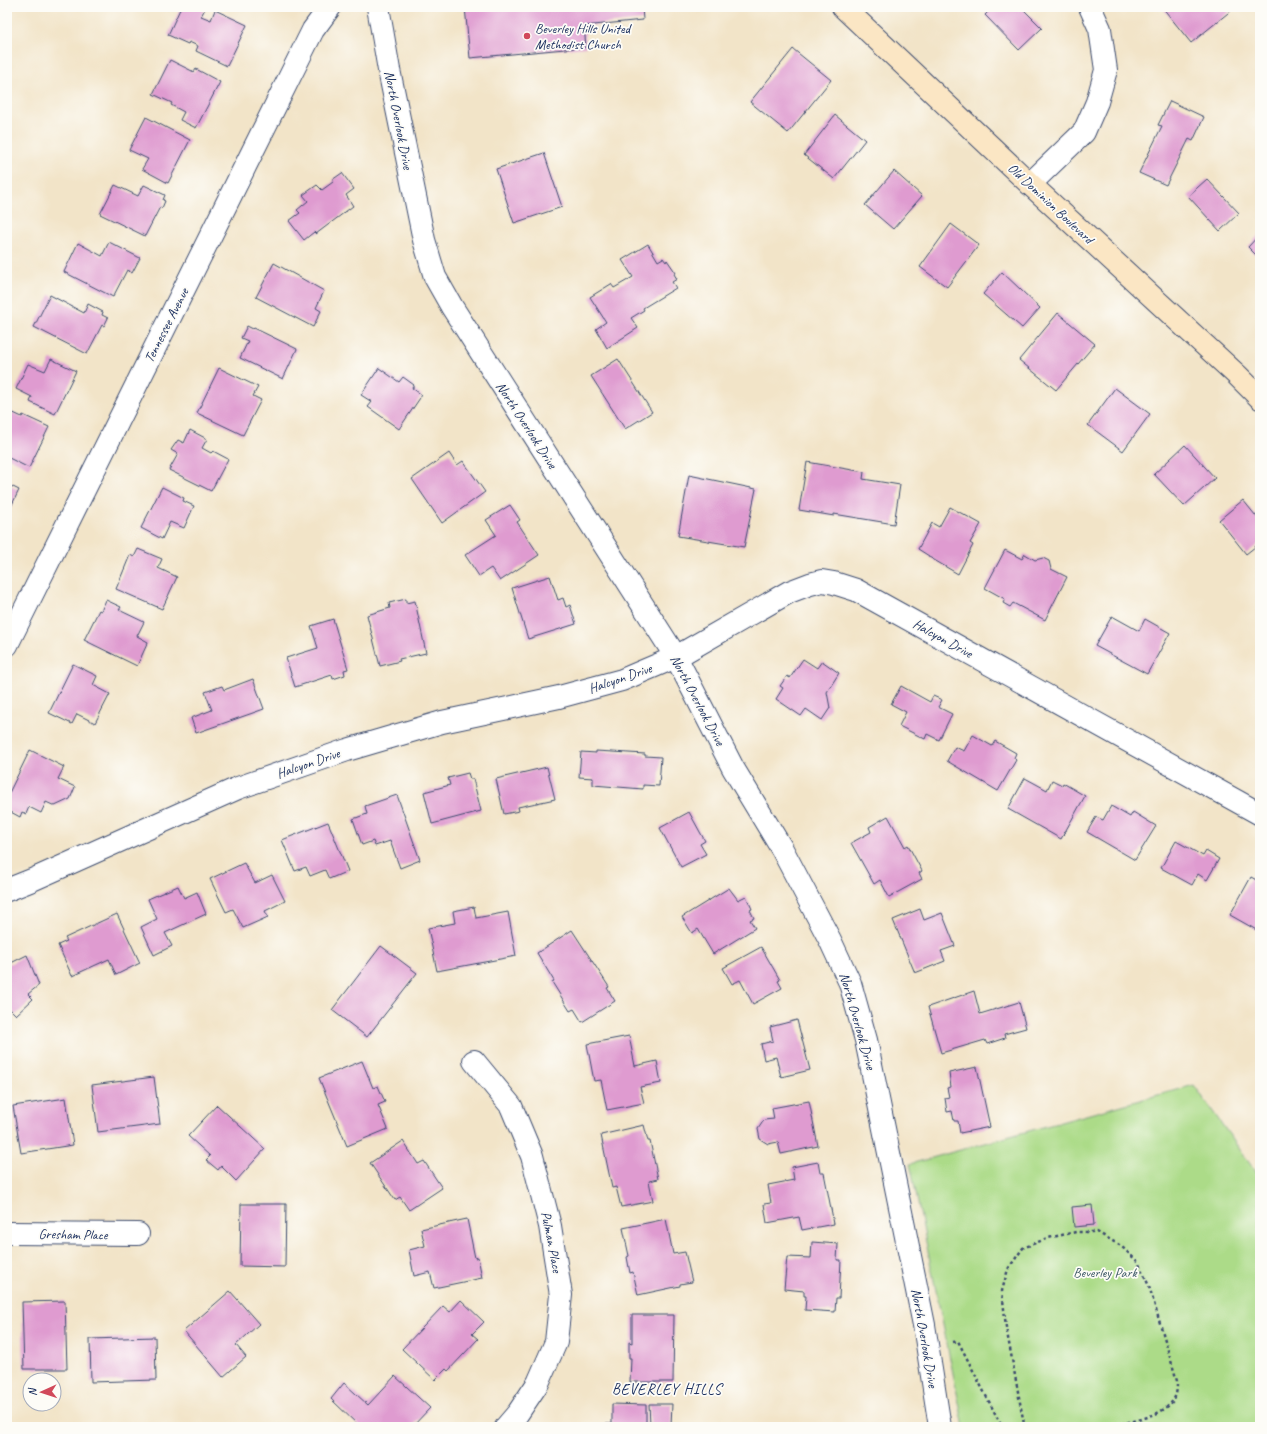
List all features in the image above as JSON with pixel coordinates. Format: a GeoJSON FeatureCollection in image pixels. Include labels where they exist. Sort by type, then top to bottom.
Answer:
{"type":"FeatureCollection","features":[{"type":"Feature","properties":{"kind":"street","name":"Tennessee Avenue"},"geometry":{"type":"LineString","coordinates":[[7,645],[314,30],[330,7]]}},
{"type":"Feature","properties":{"kind":"street","name":"North Overlook Drive"},"geometry":{"type":"LineString","coordinates":[[378,7],[411,179],[424,240],[435,277],[452,307],[676,657],[733,768],[782,849],[827,933],[850,984],[866,1040],[921,1310],[940,1427]]}},
{"type":"Feature","properties":{"kind":"street","name":"Old Dominion Boulevard"},"geometry":{"type":"LineString","coordinates":[[843,7],[1030,184],[1260,398]]}},
{"type":"Feature","properties":{"kind":"street"},"geometry":{"type":"LineString","coordinates":[[1030,184],[1084,132],[1097,102],[1106,70],[1100,29],[1090,7]]}},
{"type":"Feature","properties":{"kind":"street","name":"Halcyon Drive"},"geometry":{"type":"LineString","coordinates":[[7,890],[238,788],[347,750],[442,722],[559,697],[622,680],[676,657],[788,592],[822,581],[856,590],[1260,814]]}},
{"type":"Feature","properties":{"kind":"street","name":"Pulman Place"},"geometry":{"type":"LineString","coordinates":[[474,1061],[511,1106],[532,1156],[550,1226],[561,1295],[556,1342],[538,1382],[518,1413],[506,1427]]}},
{"type":"Feature","properties":{"kind":"street","name":"Gresham Place"},"geometry":{"type":"LineString","coordinates":[[7,1233],[138,1234]]}},
{"type":"Feature","properties":{"kind":"path"},"geometry":{"type":"LineString","coordinates":[[1027,1427],[1024,1424],[1006,1327],[1002,1291],[1008,1269],[1023,1248],[1048,1238],[1076,1232],[1097,1232],[1121,1246],[1138,1262],[1149,1286],[1177,1382],[1176,1395],[1161,1413],[1105,1427]]}},
{"type":"Feature","properties":{"kind":"path"},"geometry":{"type":"LineString","coordinates":[[927,1346],[958,1341],[1002,1427]]}},
{"type":"Feature","properties":{"kind":"green space","name":"Beverley Park"},"geometry":{"type":"Polygon","coordinates":[[[1194,1085],[1260,1178],[1260,1427],[964,1427],[910,1164],[1194,1085]]]}},
{"type":"Feature","properties":{"kind":"building"},"geometry":{"type":"Polygon","coordinates":[[[181,7],[200,7],[205,9],[201,16],[211,20],[215,10],[247,25],[227,66],[196,51],[198,46],[189,42],[188,44],[168,35],[181,7]]]}},
{"type":"Feature","properties":{"kind":"building","name":"Beverley Hills United Methodist Church"},"geometry":{"type":"Polygon","coordinates":[[[465,7],[642,7],[643,20],[584,26],[586,47],[470,58],[465,7]]]}},
{"type":"Feature","properties":{"kind":"building"},"geometry":{"type":"Polygon","coordinates":[[[993,7],[1021,7],[1042,28],[1019,50],[985,15],[993,7]]]}},
{"type":"Feature","properties":{"kind":"building"},"geometry":{"type":"Polygon","coordinates":[[[1162,7],[1231,7],[1233,9],[1191,43],[1162,7]]]}},
{"type":"Feature","properties":{"kind":"building"},"geometry":{"type":"Polygon","coordinates":[[[793,49],[831,80],[788,133],[750,102],[793,49]]]}},
{"type":"Feature","properties":{"kind":"building"},"geometry":{"type":"Polygon","coordinates":[[[170,60],[194,72],[196,69],[220,82],[196,128],[180,120],[184,112],[171,105],[172,103],[153,94],[170,60]]]}},
{"type":"Feature","properties":{"kind":"building"},"geometry":{"type":"Polygon","coordinates":[[[1170,101],[1204,117],[1193,141],[1189,139],[1166,185],[1139,173],[1162,126],[1158,125],[1170,101]]]}},
{"type":"Feature","properties":{"kind":"building"},"geometry":{"type":"Polygon","coordinates":[[[835,115],[865,140],[834,179],[804,155],[835,115]]]}},
{"type":"Feature","properties":{"kind":"building"},"geometry":{"type":"Polygon","coordinates":[[[146,117],[190,140],[168,183],[142,169],[148,159],[129,150],[146,117]]]}},
{"type":"Feature","properties":{"kind":"building"},"geometry":{"type":"Polygon","coordinates":[[[544,153],[562,207],[514,223],[496,169],[544,153]]]}},
{"type":"Feature","properties":{"kind":"building"},"geometry":{"type":"Polygon","coordinates":[[[894,171],[922,196],[893,229],[865,205],[894,171]]]}},
{"type":"Feature","properties":{"kind":"building"},"geometry":{"type":"Polygon","coordinates":[[[342,173],[354,189],[346,195],[353,206],[316,234],[314,232],[304,240],[289,221],[300,213],[297,210],[308,201],[303,195],[317,185],[322,190],[342,173]]]}},
{"type":"Feature","properties":{"kind":"building"},"geometry":{"type":"Polygon","coordinates":[[[1207,179],[1239,213],[1220,231],[1188,196],[1207,179]]]}},
{"type":"Feature","properties":{"kind":"building"},"geometry":{"type":"Polygon","coordinates":[[[115,185],[138,196],[144,185],[165,195],[163,200],[165,201],[162,208],[160,207],[145,236],[100,214],[115,185]]]}},
{"type":"Feature","properties":{"kind":"building"},"geometry":{"type":"Polygon","coordinates":[[[951,224],[979,245],[947,287],[920,267],[951,224]]]}},
{"type":"Feature","properties":{"kind":"building"},"geometry":{"type":"Polygon","coordinates":[[[1260,234],[1260,259],[1248,247],[1260,234]]]}},
{"type":"Feature","properties":{"kind":"building"},"geometry":{"type":"Polygon","coordinates":[[[109,242],[140,258],[132,273],[127,270],[113,297],[64,272],[78,243],[102,256],[109,242]]]}},
{"type":"Feature","properties":{"kind":"building"},"geometry":{"type":"Polygon","coordinates":[[[648,244],[658,261],[663,258],[666,262],[667,260],[676,273],[674,274],[677,279],[672,282],[676,288],[643,308],[644,310],[631,318],[638,328],[607,348],[596,329],[606,322],[590,297],[611,284],[614,288],[633,277],[622,260],[648,244]]]}},
{"type":"Feature","properties":{"kind":"building"},"geometry":{"type":"Polygon","coordinates":[[[274,263],[324,291],[316,308],[321,311],[313,327],[256,297],[274,263]]]}},
{"type":"Feature","properties":{"kind":"building"},"geometry":{"type":"Polygon","coordinates":[[[1002,272],[1040,308],[1022,328],[983,294],[1002,272]]]}},
{"type":"Feature","properties":{"kind":"building"},"geometry":{"type":"Polygon","coordinates":[[[50,295],[84,313],[88,304],[103,312],[102,315],[108,318],[104,326],[102,325],[87,354],[34,327],[50,295]]]}},
{"type":"Feature","properties":{"kind":"building"},"geometry":{"type":"Polygon","coordinates":[[[1058,313],[1095,344],[1056,390],[1019,360],[1058,313]]]}},
{"type":"Feature","properties":{"kind":"building"},"geometry":{"type":"Polygon","coordinates":[[[247,326],[297,349],[283,379],[240,358],[248,341],[241,338],[247,326]]]}},
{"type":"Feature","properties":{"kind":"building"},"geometry":{"type":"Polygon","coordinates":[[[51,359],[76,371],[55,414],[30,402],[32,397],[16,389],[28,364],[45,371],[51,359]]]}},
{"type":"Feature","properties":{"kind":"building"},"geometry":{"type":"Polygon","coordinates":[[[618,359],[652,412],[625,429],[591,376],[618,359]]]}},
{"type":"Feature","properties":{"kind":"building"},"geometry":{"type":"Polygon","coordinates":[[[219,368],[258,387],[253,396],[261,400],[243,435],[197,413],[219,368]]]}},
{"type":"Feature","properties":{"kind":"building"},"geometry":{"type":"Polygon","coordinates":[[[379,368],[399,382],[403,377],[414,385],[412,388],[422,395],[399,429],[368,407],[372,402],[361,395],[379,368]]]}},
{"type":"Feature","properties":{"kind":"building"},"geometry":{"type":"Polygon","coordinates":[[[1115,388],[1150,414],[1123,451],[1088,425],[1115,388]]]}},
{"type":"Feature","properties":{"kind":"building"},"geometry":{"type":"Polygon","coordinates":[[[7,410],[22,417],[23,415],[49,427],[29,468],[7,457],[7,410]]]}},
{"type":"Feature","properties":{"kind":"building"},"geometry":{"type":"Polygon","coordinates":[[[190,430],[207,439],[202,448],[211,453],[213,451],[228,459],[211,491],[169,470],[178,454],[171,450],[178,440],[184,443],[190,430]]]}},
{"type":"Feature","properties":{"kind":"building"},"geometry":{"type":"Polygon","coordinates":[[[1185,445],[1215,478],[1184,506],[1154,474],[1185,445]]]}},
{"type":"Feature","properties":{"kind":"building"},"geometry":{"type":"Polygon","coordinates":[[[449,453],[457,465],[463,461],[485,492],[442,523],[412,479],[449,453]]]}},
{"type":"Feature","properties":{"kind":"building"},"geometry":{"type":"Polygon","coordinates":[[[807,462],[864,472],[863,479],[900,485],[894,524],[799,510],[807,462]]]}},
{"type":"Feature","properties":{"kind":"building"},"geometry":{"type":"Polygon","coordinates":[[[689,475],[756,489],[744,547],[678,536],[689,475]]]}},
{"type":"Feature","properties":{"kind":"building"},"geometry":{"type":"Polygon","coordinates":[[[7,484],[19,490],[7,515],[7,484]]]}},
{"type":"Feature","properties":{"kind":"building"},"geometry":{"type":"Polygon","coordinates":[[[162,487],[184,498],[183,501],[194,506],[184,528],[170,522],[162,539],[141,528],[162,487]]]}},
{"type":"Feature","properties":{"kind":"building"},"geometry":{"type":"Polygon","coordinates":[[[1243,500],[1260,521],[1260,543],[1246,554],[1219,520],[1243,500]]]}},
{"type":"Feature","properties":{"kind":"building"},"geometry":{"type":"Polygon","coordinates":[[[510,505],[520,520],[517,522],[539,555],[500,581],[491,568],[479,576],[465,555],[496,535],[486,520],[510,505]]]}},
{"type":"Feature","properties":{"kind":"building"},"geometry":{"type":"Polygon","coordinates":[[[950,507],[981,524],[970,543],[973,545],[958,574],[918,549],[932,523],[939,527],[950,507]]]}},
{"type":"Feature","properties":{"kind":"building"},"geometry":{"type":"Polygon","coordinates":[[[138,549],[162,559],[158,568],[177,577],[162,609],[116,589],[130,555],[134,557],[138,549]]]}},
{"type":"Feature","properties":{"kind":"building"},"geometry":{"type":"Polygon","coordinates":[[[1005,550],[1022,559],[1025,554],[1035,560],[1043,558],[1049,561],[1051,569],[1067,577],[1045,620],[1013,603],[1010,607],[1003,603],[1005,599],[985,588],[1005,550]]]}},
{"type":"Feature","properties":{"kind":"building"},"geometry":{"type":"Polygon","coordinates":[[[550,576],[558,600],[563,598],[566,607],[570,605],[576,624],[528,639],[512,588],[550,576]]]}},
{"type":"Feature","properties":{"kind":"building"},"geometry":{"type":"Polygon","coordinates":[[[406,599],[406,603],[415,601],[426,653],[399,659],[400,661],[380,666],[367,615],[390,608],[389,603],[406,599]]]}},
{"type":"Feature","properties":{"kind":"building"},"geometry":{"type":"Polygon","coordinates":[[[106,600],[121,607],[119,610],[144,622],[137,636],[148,642],[137,666],[84,640],[99,610],[101,611],[106,600]]]}},
{"type":"Feature","properties":{"kind":"building"},"geometry":{"type":"Polygon","coordinates":[[[1112,616],[1139,631],[1145,619],[1170,633],[1147,674],[1095,646],[1112,616]]]}},
{"type":"Feature","properties":{"kind":"building"},"geometry":{"type":"Polygon","coordinates":[[[333,619],[348,669],[344,670],[345,675],[333,679],[332,675],[295,687],[286,658],[318,648],[311,626],[333,619]]]}},
{"type":"Feature","properties":{"kind":"building"},"geometry":{"type":"Polygon","coordinates":[[[803,659],[817,668],[822,661],[839,673],[827,692],[830,708],[822,720],[806,709],[801,716],[776,699],[783,688],[780,686],[787,676],[790,678],[803,659]]]}},
{"type":"Feature","properties":{"kind":"building"},"geometry":{"type":"Polygon","coordinates":[[[73,664],[97,676],[93,685],[110,694],[95,723],[77,714],[72,724],[49,713],[73,664]]]}},
{"type":"Feature","properties":{"kind":"building"},"geometry":{"type":"Polygon","coordinates":[[[253,679],[264,709],[196,733],[191,718],[212,710],[205,692],[222,686],[224,690],[253,679]]]}},
{"type":"Feature","properties":{"kind":"building"},"geometry":{"type":"Polygon","coordinates":[[[901,686],[930,702],[933,696],[942,700],[938,707],[952,714],[939,740],[927,734],[925,739],[899,726],[906,712],[891,704],[901,686]]]}},
{"type":"Feature","properties":{"kind":"building"},"geometry":{"type":"Polygon","coordinates":[[[973,735],[992,746],[995,741],[1016,753],[1014,758],[1016,760],[998,791],[947,761],[955,747],[964,751],[973,735]]]}},
{"type":"Feature","properties":{"kind":"building"},"geometry":{"type":"Polygon","coordinates":[[[30,750],[64,767],[58,779],[75,787],[70,799],[55,806],[46,802],[41,813],[29,807],[26,814],[22,812],[20,817],[7,810],[7,797],[30,750]]]}},
{"type":"Feature","properties":{"kind":"building"},"geometry":{"type":"Polygon","coordinates":[[[596,751],[645,754],[645,756],[661,757],[659,786],[643,785],[643,789],[593,785],[593,778],[579,777],[581,752],[596,753],[596,751]]]}},
{"type":"Feature","properties":{"kind":"building"},"geometry":{"type":"Polygon","coordinates":[[[547,767],[555,799],[518,807],[519,811],[504,814],[496,779],[547,767]]]}},
{"type":"Feature","properties":{"kind":"building"},"geometry":{"type":"Polygon","coordinates":[[[468,773],[470,779],[473,779],[481,811],[432,824],[424,792],[450,785],[448,778],[468,773]]]}},
{"type":"Feature","properties":{"kind":"building"},"geometry":{"type":"Polygon","coordinates":[[[1025,778],[1047,790],[1052,780],[1062,785],[1063,783],[1085,796],[1061,839],[1008,809],[1025,778]]]}},
{"type":"Feature","properties":{"kind":"building"},"geometry":{"type":"Polygon","coordinates":[[[397,795],[420,860],[400,868],[390,841],[375,846],[373,841],[362,845],[353,819],[367,814],[365,806],[397,795]]]}},
{"type":"Feature","properties":{"kind":"building"},"geometry":{"type":"Polygon","coordinates":[[[1111,806],[1130,817],[1133,812],[1156,826],[1135,860],[1087,832],[1096,817],[1103,820],[1111,806]]]}},
{"type":"Feature","properties":{"kind":"building"},"geometry":{"type":"Polygon","coordinates":[[[689,812],[705,841],[700,844],[706,854],[681,867],[660,828],[689,812]]]}},
{"type":"Feature","properties":{"kind":"building"},"geometry":{"type":"Polygon","coordinates":[[[888,816],[905,847],[908,845],[922,871],[919,873],[922,879],[889,897],[880,880],[874,884],[851,843],[871,832],[869,827],[888,816]]]}},
{"type":"Feature","properties":{"kind":"building"},"geometry":{"type":"Polygon","coordinates":[[[328,822],[348,871],[329,879],[325,870],[310,876],[306,867],[295,871],[282,840],[328,822]]]}},
{"type":"Feature","properties":{"kind":"building"},"geometry":{"type":"Polygon","coordinates":[[[1176,841],[1203,856],[1206,851],[1219,859],[1207,880],[1198,874],[1192,885],[1161,868],[1176,841]]]}},
{"type":"Feature","properties":{"kind":"building"},"geometry":{"type":"Polygon","coordinates":[[[244,863],[255,883],[272,875],[285,901],[265,911],[268,917],[243,928],[233,909],[226,912],[210,879],[244,863]]]}},
{"type":"Feature","properties":{"kind":"building"},"geometry":{"type":"Polygon","coordinates":[[[1251,877],[1260,882],[1260,932],[1230,915],[1251,877]]]}},
{"type":"Feature","properties":{"kind":"building"},"geometry":{"type":"Polygon","coordinates":[[[178,886],[184,898],[197,892],[206,914],[165,933],[172,946],[154,955],[141,927],[157,919],[148,899],[178,886]]]}},
{"type":"Feature","properties":{"kind":"building"},"geometry":{"type":"Polygon","coordinates":[[[729,888],[738,900],[746,896],[754,918],[750,920],[755,928],[713,954],[698,929],[692,933],[682,917],[729,888]]]}},
{"type":"Feature","properties":{"kind":"building"},"geometry":{"type":"Polygon","coordinates":[[[474,907],[476,918],[508,912],[516,956],[437,971],[428,928],[455,923],[453,911],[474,907]]]}},
{"type":"Feature","properties":{"kind":"building"},"geometry":{"type":"Polygon","coordinates":[[[920,909],[924,920],[942,913],[955,946],[941,951],[945,961],[915,973],[893,920],[920,909]]]}},
{"type":"Feature","properties":{"kind":"building"},"geometry":{"type":"Polygon","coordinates":[[[117,914],[140,963],[116,975],[109,959],[72,976],[58,945],[67,941],[65,938],[117,914]]]}},
{"type":"Feature","properties":{"kind":"building"},"geometry":{"type":"Polygon","coordinates":[[[572,930],[609,987],[607,988],[615,1001],[582,1022],[574,1009],[570,1011],[552,982],[554,981],[537,953],[572,930]]]}},
{"type":"Feature","properties":{"kind":"building"},"geometry":{"type":"Polygon","coordinates":[[[381,946],[417,973],[367,1037],[332,1010],[381,946]]]}},
{"type":"Feature","properties":{"kind":"building"},"geometry":{"type":"Polygon","coordinates":[[[761,947],[780,980],[778,981],[782,988],[753,1004],[740,980],[732,984],[723,968],[761,947]]]}},
{"type":"Feature","properties":{"kind":"building"},"geometry":{"type":"Polygon","coordinates":[[[27,955],[39,985],[28,994],[33,999],[16,1015],[7,1006],[7,965],[27,955]]]}},
{"type":"Feature","properties":{"kind":"building"},"geometry":{"type":"Polygon","coordinates":[[[974,991],[980,1014],[1019,1002],[1026,1028],[1004,1034],[1005,1038],[987,1044],[985,1040],[941,1053],[928,1007],[974,991]]]}},
{"type":"Feature","properties":{"kind":"building"},"geometry":{"type":"Polygon","coordinates":[[[797,1020],[810,1070],[781,1077],[776,1057],[764,1060],[761,1044],[773,1041],[770,1027],[797,1020]]]}},
{"type":"Feature","properties":{"kind":"building"},"geometry":{"type":"Polygon","coordinates":[[[629,1036],[635,1066],[657,1061],[661,1083],[640,1087],[644,1103],[607,1110],[601,1080],[594,1081],[587,1044],[629,1036]]]}},
{"type":"Feature","properties":{"kind":"building"},"geometry":{"type":"Polygon","coordinates":[[[362,1061],[373,1088],[378,1086],[385,1102],[378,1105],[388,1129],[347,1146],[319,1078],[362,1061]]]}},
{"type":"Feature","properties":{"kind":"building"},"geometry":{"type":"Polygon","coordinates":[[[977,1067],[990,1127],[960,1133],[958,1121],[954,1121],[952,1111],[947,1112],[945,1098],[949,1097],[947,1088],[951,1087],[949,1073],[977,1067]]]}},
{"type":"Feature","properties":{"kind":"building"},"geometry":{"type":"Polygon","coordinates":[[[154,1077],[160,1124],[98,1132],[92,1085],[154,1077]]]}},
{"type":"Feature","properties":{"kind":"building"},"geometry":{"type":"Polygon","coordinates":[[[66,1098],[73,1145],[21,1153],[13,1106],[66,1098]]]}},
{"type":"Feature","properties":{"kind":"building"},"geometry":{"type":"Polygon","coordinates":[[[809,1101],[818,1146],[781,1154],[778,1142],[768,1144],[760,1139],[758,1129],[764,1120],[774,1119],[772,1108],[809,1101]]]}},
{"type":"Feature","properties":{"kind":"building"},"geometry":{"type":"Polygon","coordinates":[[[217,1105],[265,1149],[236,1181],[221,1166],[218,1170],[206,1160],[210,1156],[188,1136],[217,1105]]]}},
{"type":"Feature","properties":{"kind":"building"},"geometry":{"type":"Polygon","coordinates":[[[644,1125],[648,1141],[650,1141],[658,1179],[649,1181],[653,1201],[621,1207],[616,1187],[612,1188],[601,1135],[644,1125]]]}},
{"type":"Feature","properties":{"kind":"building"},"geometry":{"type":"Polygon","coordinates":[[[403,1141],[418,1164],[424,1161],[442,1188],[409,1210],[400,1197],[395,1200],[370,1163],[403,1141]]]}},
{"type":"Feature","properties":{"kind":"building"},"geometry":{"type":"Polygon","coordinates":[[[818,1162],[820,1173],[824,1173],[834,1224],[802,1230],[799,1217],[767,1223],[764,1204],[771,1203],[768,1185],[794,1180],[792,1167],[818,1162]]]}},
{"type":"Feature","properties":{"kind":"building"},"geometry":{"type":"Polygon","coordinates":[[[241,1204],[286,1204],[285,1267],[240,1266],[241,1204]]]}},
{"type":"Feature","properties":{"kind":"building"},"geometry":{"type":"Polygon","coordinates":[[[1092,1205],[1094,1225],[1074,1227],[1072,1207],[1092,1205]]]}},
{"type":"Feature","properties":{"kind":"building"},"geometry":{"type":"Polygon","coordinates":[[[467,1219],[475,1258],[478,1257],[482,1278],[434,1288],[430,1272],[414,1276],[409,1250],[425,1246],[421,1229],[467,1219]]]}},
{"type":"Feature","properties":{"kind":"building"},"geometry":{"type":"Polygon","coordinates":[[[666,1219],[673,1254],[685,1252],[692,1282],[638,1295],[633,1272],[630,1273],[627,1257],[629,1256],[623,1228],[666,1219]]]}},
{"type":"Feature","properties":{"kind":"building"},"geometry":{"type":"Polygon","coordinates":[[[812,1242],[838,1244],[837,1260],[841,1260],[839,1298],[836,1298],[835,1312],[805,1310],[806,1296],[804,1296],[804,1291],[784,1289],[787,1257],[811,1258],[812,1242]]]}},
{"type":"Feature","properties":{"kind":"building"},"geometry":{"type":"Polygon","coordinates":[[[230,1291],[259,1324],[236,1345],[246,1357],[223,1377],[184,1331],[230,1291]]]}},
{"type":"Feature","properties":{"kind":"building"},"geometry":{"type":"Polygon","coordinates":[[[461,1300],[484,1322],[472,1334],[478,1339],[448,1371],[446,1369],[435,1380],[402,1349],[443,1306],[450,1312],[461,1300]]]}},
{"type":"Feature","properties":{"kind":"building"},"geometry":{"type":"Polygon","coordinates":[[[65,1301],[67,1369],[24,1369],[22,1302],[65,1301]]]}},
{"type":"Feature","properties":{"kind":"building"},"geometry":{"type":"Polygon","coordinates":[[[632,1315],[674,1315],[673,1382],[630,1382],[631,1358],[629,1358],[629,1342],[632,1343],[632,1315]]]}},
{"type":"Feature","properties":{"kind":"building"},"geometry":{"type":"Polygon","coordinates":[[[155,1337],[156,1380],[91,1382],[90,1339],[155,1337]]]}},
{"type":"Feature","properties":{"kind":"building"},"geometry":{"type":"Polygon","coordinates":[[[395,1376],[430,1408],[412,1427],[360,1427],[331,1399],[344,1383],[368,1405],[395,1376]]]}},
{"type":"Feature","properties":{"kind":"building"},"geometry":{"type":"Polygon","coordinates":[[[612,1404],[646,1405],[646,1424],[650,1424],[649,1404],[672,1404],[671,1425],[655,1425],[655,1427],[606,1427],[606,1424],[612,1424],[612,1404]]]}},
{"type":"Feature","properties":{"kind":"place","name":"Beverley Hills United Methodist Church"},"geometry":{"type":"Point","coordinates":[527,36]}},
{"type":"Feature","properties":{"kind":"district","name":"BEVERLEY HILLS"},"geometry":{"type":"Point","coordinates":[667,1389]}}]}
